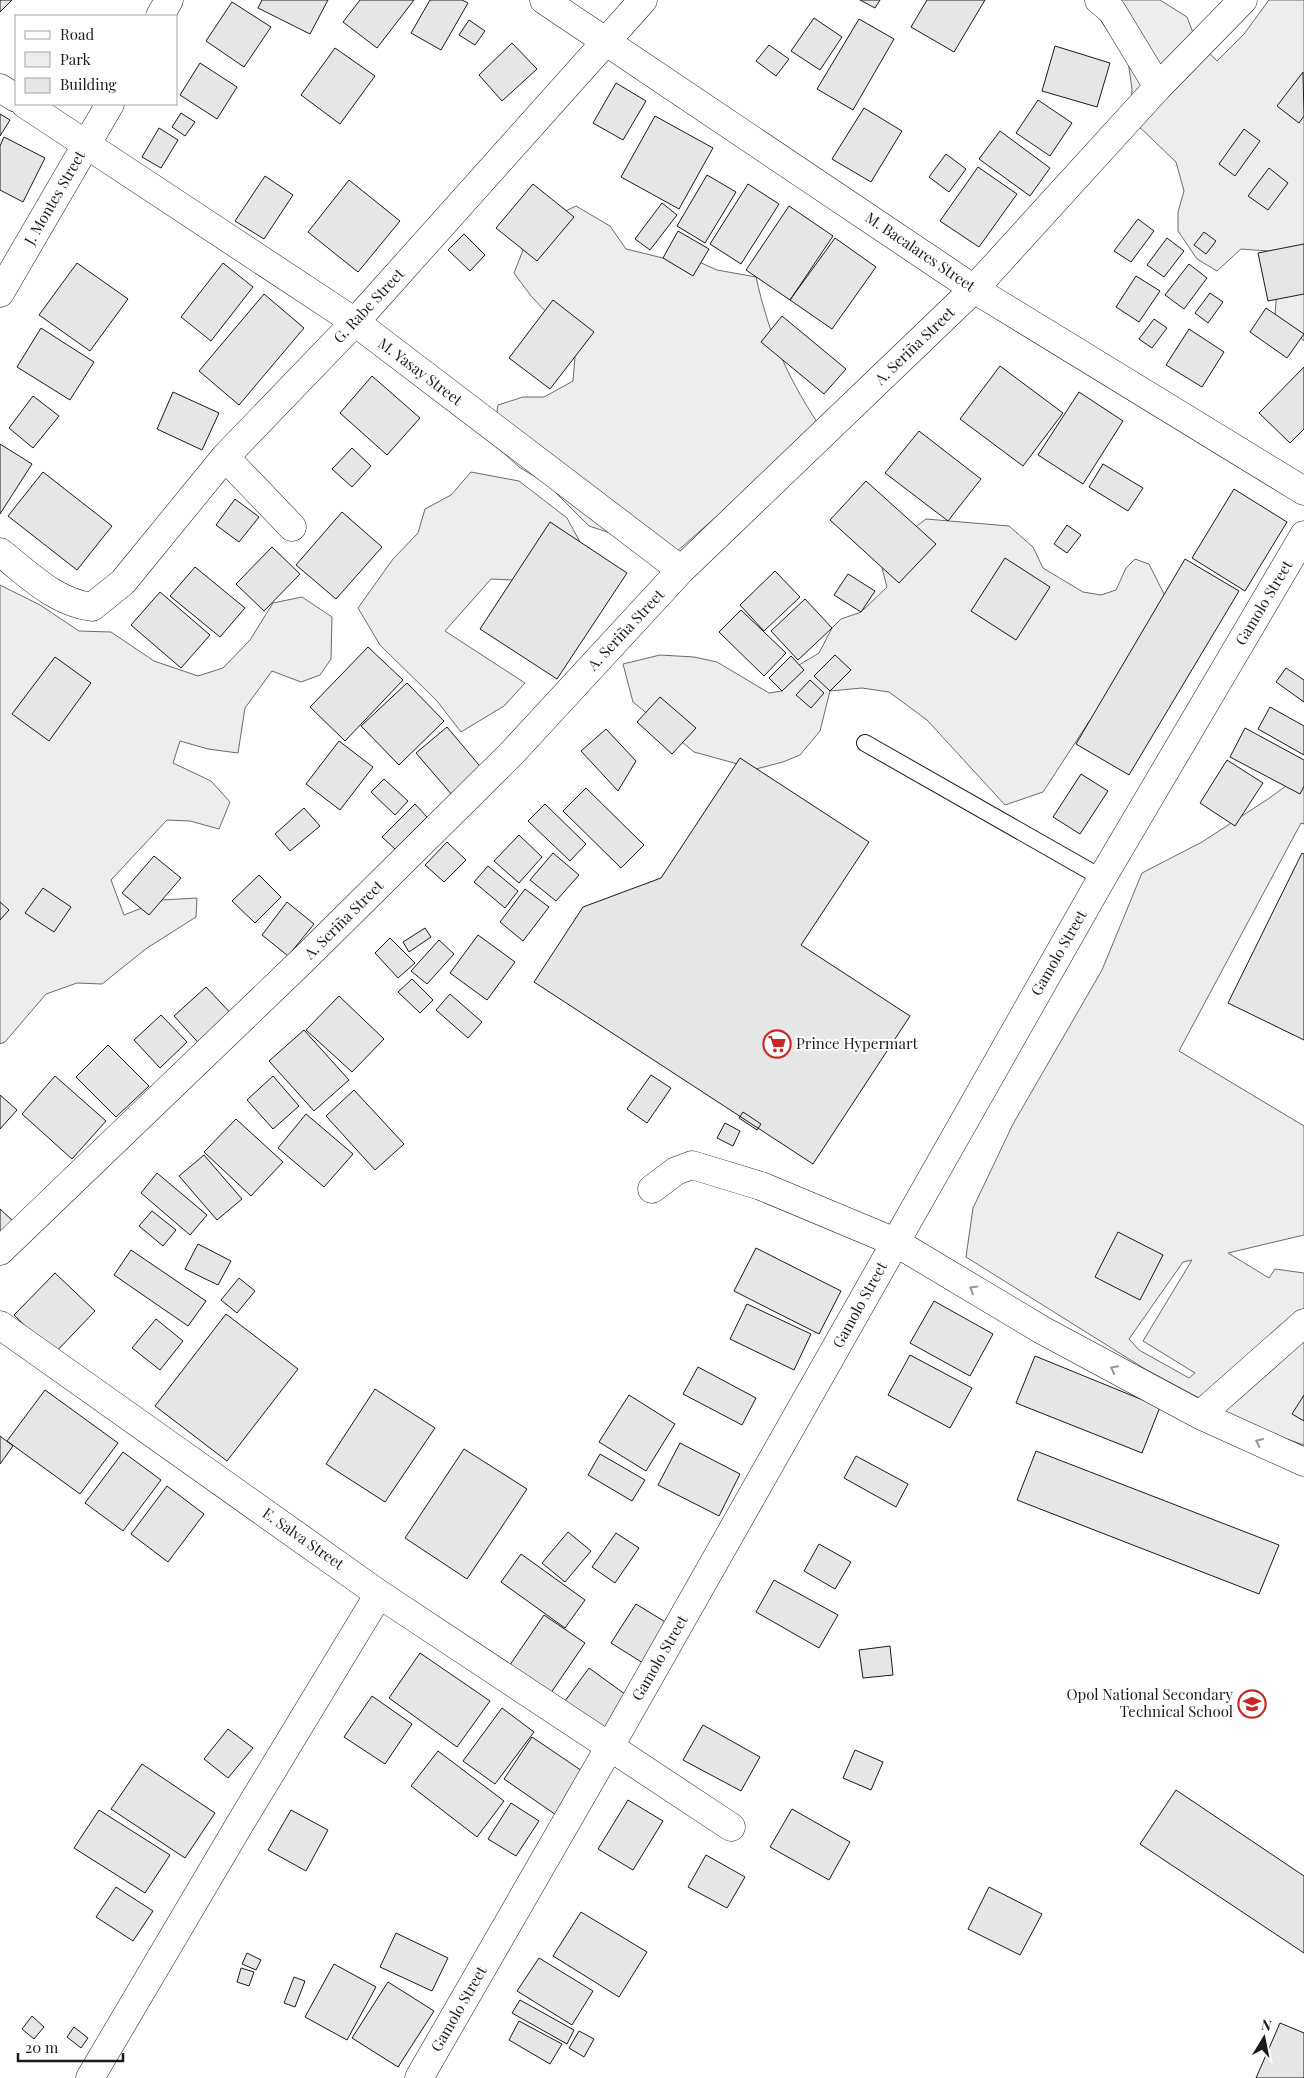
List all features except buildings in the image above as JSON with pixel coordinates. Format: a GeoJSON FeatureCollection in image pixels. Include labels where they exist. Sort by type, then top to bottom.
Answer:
{"type":"FeatureCollection","features":[{"type":"Feature","properties":{"kind":"street"},"geometry":{"type":"LineString","coordinates":[[161,15],[169,0]]}},
{"type":"Feature","properties":{"kind":"street","name":"M. Bacalares Street"},"geometry":{"type":"LineString","coordinates":[[544,0],[608,41],[974,289],[1304,492]]}},
{"type":"Feature","properties":{"kind":"street","name":"G. Rabe Street"},"geometry":{"type":"LineString","coordinates":[[0,552],[60,598],[75,604],[92,607],[123,582],[225,457],[355,322],[643,0]]}},
{"type":"Feature","properties":{"kind":"street"},"geometry":{"type":"LineString","coordinates":[[1099,0],[1112,11],[1158,87]]}},
{"type":"Feature","properties":{"kind":"street","name":"A. Seriña Street"},"geometry":{"type":"LineString","coordinates":[[0,1251],[305,958],[499,766],[681,570],[974,289],[1158,87],[1244,0]]}},
{"type":"Feature","properties":{"kind":"street"},"geometry":{"type":"LineString","coordinates":[[0,88],[15,97]]}},
{"type":"Feature","properties":{"kind":"street","name":"M. Yasay Street"},"geometry":{"type":"LineString","coordinates":[[27,105],[355,322],[681,570]]}},
{"type":"Feature","properties":{"kind":"street","name":"J. Montes Street"},"geometry":{"type":"LineString","coordinates":[[0,293],[109,105]]}},
{"type":"Feature","properties":{"kind":"street"},"geometry":{"type":"LineString","coordinates":[[225,457],[292,527]]}},
{"type":"Feature","properties":{"kind":"street","name":"Gamolo Street"},"geometry":{"type":"LineString","coordinates":[[419,2078],[609,1748],[1102,878],[1304,535]]}},
{"type":"Feature","properties":{"kind":"street"},"geometry":{"type":"LineString","coordinates":[[652,1189],[676,1171],[692,1165],[761,1186],[895,1242],[1042,1330],[1200,1415],[1304,1462]]}},
{"type":"Feature","properties":{"kind":"street"},"geometry":{"type":"LineString","coordinates":[[1200,1415],[1304,1323]]}},
{"type":"Feature","properties":{"kind":"street","name":"E. Salva Street"},"geometry":{"type":"LineString","coordinates":[[0,1325],[379,1594],[731,1827]]}},
{"type":"Feature","properties":{"kind":"street"},"geometry":{"type":"LineString","coordinates":[[90,2078],[379,1594]]}},
{"type":"Feature","properties":{"kind":"lane"},"geometry":{"type":"LineString","coordinates":[[865,743],[1102,878]]}},
{"type":"Feature","properties":{"kind":"green space"},"geometry":{"type":"Polygon","coordinates":[[[1087,0],[1160,0],[1187,17],[1195,38],[1217,61],[1244,34],[1269,0],[1304,0],[1304,341],[1275,315],[1277,289],[1268,251],[1241,249],[1217,271],[1197,259],[1178,231],[1178,212],[1184,191],[1176,162],[1130,118],[1132,89],[1128,61],[1087,0]]]}},
{"type":"Feature","properties":{"kind":"green space"},"geometry":{"type":"Polygon","coordinates":[[[576,206],[610,226],[626,249],[663,258],[679,253],[717,270],[756,277],[779,352],[796,387],[817,422],[674,554],[589,526],[547,484],[519,467],[492,442],[498,405],[523,397],[544,397],[573,381],[575,357],[564,331],[531,296],[514,273],[529,235],[551,218],[576,206]]]}},
{"type":"Feature","properties":{"kind":"green space"},"geometry":{"type":"Polygon","coordinates":[[[471,472],[519,481],[567,518],[580,542],[512,580],[491,579],[445,631],[525,683],[504,706],[461,732],[437,701],[380,645],[358,608],[393,559],[418,533],[425,509],[451,495],[471,472]]]}},
{"type":"Feature","properties":{"kind":"green space"},"geometry":{"type":"Polygon","coordinates":[[[926,519],[1009,526],[1033,547],[1043,568],[1083,592],[1101,595],[1116,590],[1126,568],[1135,559],[1149,564],[1169,604],[1154,669],[1090,720],[1043,792],[1005,805],[927,720],[889,692],[862,688],[830,691],[820,731],[800,755],[783,762],[756,769],[694,752],[633,702],[623,664],[660,655],[694,657],[717,662],[769,693],[782,691],[799,665],[819,653],[832,628],[841,619],[861,612],[887,587],[882,568],[897,541],[926,519]]]}},
{"type":"Feature","properties":{"kind":"green space"},"geometry":{"type":"Polygon","coordinates":[[[0,585],[40,605],[79,631],[111,632],[154,661],[198,676],[223,668],[250,640],[273,603],[302,597],[332,617],[331,659],[320,675],[301,682],[272,671],[245,708],[238,753],[208,749],[180,741],[173,763],[211,781],[230,802],[219,829],[190,821],[167,820],[111,880],[124,915],[162,900],[197,898],[196,917],[147,948],[102,984],[77,983],[46,994],[5,1042],[0,1044],[0,585]]]}},
{"type":"Feature","properties":{"kind":"green space"},"geometry":{"type":"Polygon","coordinates":[[[1304,773],[1304,824],[1301,823],[1179,1051],[1304,1126],[1304,1235],[1228,1253],[1269,1278],[1275,1269],[1304,1273],[1304,1445],[1257,1429],[1145,1369],[966,1257],[973,1208],[1013,1124],[1102,970],[1142,873],[1202,842],[1304,773]],[[1192,1260],[1183,1262],[1129,1339],[1139,1350],[1189,1378],[1195,1373],[1143,1341],[1192,1260]]]}},
{"type":"Feature","properties":{"kind":"place","name":"Prince Hypermart"},"geometry":{"type":"Point","coordinates":[777,1044]}},
{"type":"Feature","properties":{"kind":"place","name":"Opol National Secondary Technical School"},"geometry":{"type":"Point","coordinates":[1252,1704]}}]}
